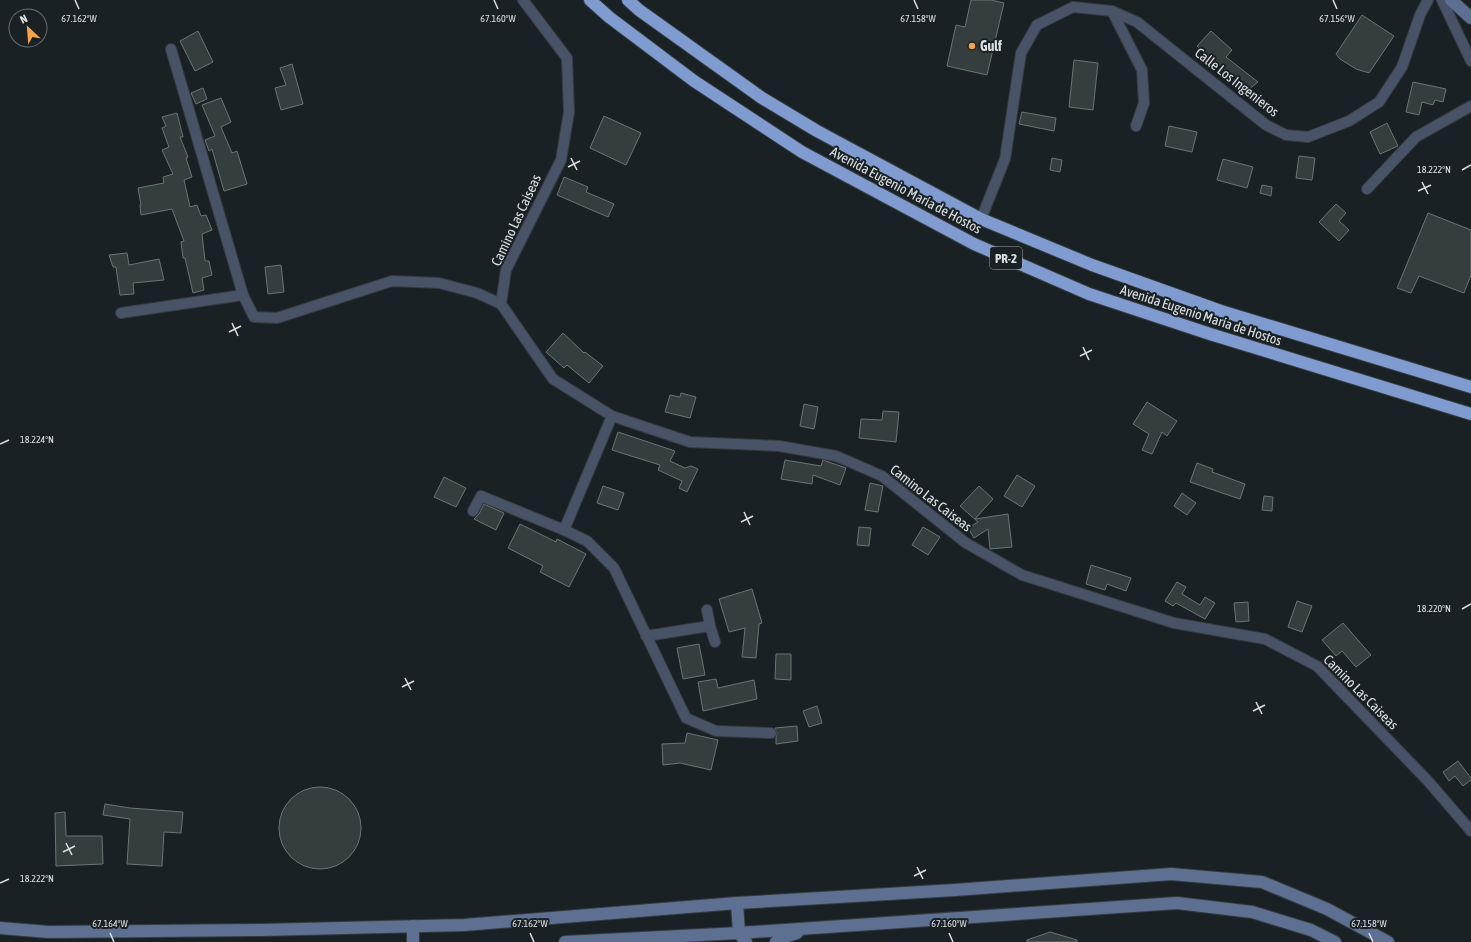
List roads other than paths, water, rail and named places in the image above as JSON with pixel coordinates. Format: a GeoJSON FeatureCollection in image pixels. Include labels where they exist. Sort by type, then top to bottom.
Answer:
{"type":"FeatureCollection","features":[{"type":"Feature","properties":{"kind":"highway","name":"Avenida Eugenio María de Hostos"},"geometry":{"type":"LineString","coordinates":[[590,0],[609,17],[694,81],[802,152],[974,244],[1088,294],[1217,336],[1471,414]]}},
{"type":"Feature","properties":{"kind":"highway","name":"Avenida Eugenio María de Hostos"},"geometry":{"type":"LineString","coordinates":[[628,0],[762,98],[817,132],[981,219],[1092,265],[1221,311],[1471,387]]}},
{"type":"Feature","properties":{"kind":"street","name":"Camino Las Caiseas"},"geometry":{"type":"LineString","coordinates":[[523,0],[567,58],[569,112],[561,160],[506,270],[501,304],[553,379],[612,416],[690,442],[779,446],[836,456],[882,476],[966,543],[1022,575],[1174,623],[1265,639],[1317,666],[1428,781],[1471,831]]}},
{"type":"Feature","properties":{"kind":"street","name":"Calle Los Ingenieros"},"geometry":{"type":"LineString","coordinates":[[981,219],[1004,159],[1021,53],[1037,25],[1073,7],[1112,11],[1137,22],[1266,125],[1286,135],[1308,138],[1349,121],[1379,102],[1402,67],[1420,15],[1428,0]]}},
{"type":"Feature","properties":{"kind":"street"},"geometry":{"type":"LineString","coordinates":[[1442,0],[1471,61]]}},
{"type":"Feature","properties":{"kind":"street"},"geometry":{"type":"LineString","coordinates":[[1451,0],[1471,18]]}},
{"type":"Feature","properties":{"kind":"street"},"geometry":{"type":"LineString","coordinates":[[1112,11],[1142,70],[1144,103],[1136,126]]}},
{"type":"Feature","properties":{"kind":"street"},"geometry":{"type":"LineString","coordinates":[[171,49],[243,295],[254,317],[277,318],[392,281],[439,283],[477,293],[501,304]]}},
{"type":"Feature","properties":{"kind":"street"},"geometry":{"type":"LineString","coordinates":[[1367,189],[1416,137],[1471,106]]}},
{"type":"Feature","properties":{"kind":"street"},"geometry":{"type":"LineString","coordinates":[[121,313],[243,295]]}},
{"type":"Feature","properties":{"kind":"street"},"geometry":{"type":"LineString","coordinates":[[564,530],[612,416]]}},
{"type":"Feature","properties":{"kind":"street"},"geometry":{"type":"LineString","coordinates":[[473,511],[481,496],[564,530],[587,542],[614,568],[686,718],[716,731],[771,733]]}},
{"type":"Feature","properties":{"kind":"street"},"geometry":{"type":"LineString","coordinates":[[707,610],[715,642]]}},
{"type":"Feature","properties":{"kind":"street"},"geometry":{"type":"LineString","coordinates":[[646,636],[710,626]]}},
{"type":"Feature","properties":{"kind":"street"},"geometry":{"type":"LineString","coordinates":[[0,928],[49,932],[262,930],[464,925],[737,903],[955,890],[1171,874],[1262,882],[1327,909],[1388,942]]}},
{"type":"Feature","properties":{"kind":"street"},"geometry":{"type":"LineString","coordinates":[[737,903],[740,939]]}},
{"type":"Feature","properties":{"kind":"street"},"geometry":{"type":"LineString","coordinates":[[565,942],[643,938],[740,939],[813,928],[1177,904],[1252,912],[1311,930],[1335,942]]}},
{"type":"Feature","properties":{"kind":"street"},"geometry":{"type":"LineString","coordinates":[[413,926],[413,942]]}},
{"type":"Feature","properties":{"kind":"street"},"geometry":{"type":"LineString","coordinates":[[776,942],[781,938],[813,928]]}},
{"type":"Feature","properties":{"kind":"street"},"geometry":{"type":"LineString","coordinates":[[643,938],[661,942]]}},
{"type":"Feature","properties":{"kind":"place","name":"Gulf"},"geometry":{"type":"Point","coordinates":[972,46]}}]}
